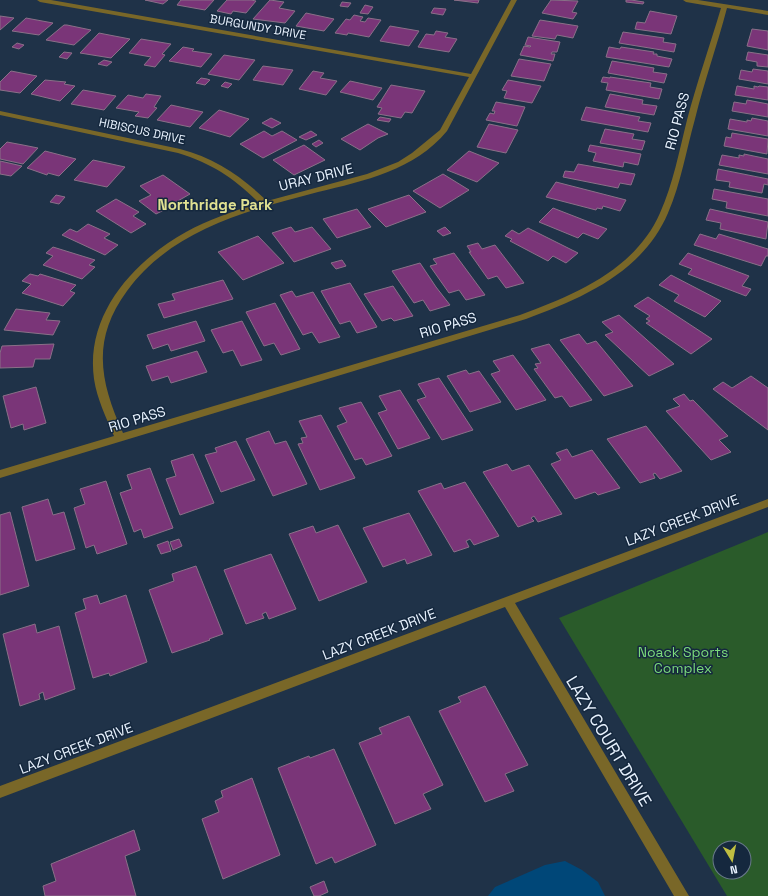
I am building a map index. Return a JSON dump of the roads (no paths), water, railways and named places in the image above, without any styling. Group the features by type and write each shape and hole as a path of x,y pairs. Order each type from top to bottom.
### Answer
{"street":[{"name":"BURGUNDY DRIVE","path":"40,0 472,76"},
{"name":"URAY DRIVE","path":"120,439 102,395 98,376 97,352 101,333 118,296 144,265 181,237 212,222 264,204 371,176 413,158 430,145 443,130 514,0"},
{"path":"686,0 768,12"},
{"name":"RIO PASS","path":"0,474 523,317 578,296 598,285 617,271 648,241 666,211 708,57 725,6"},
{"name":"HIBISCUS DRIVE","path":"0,113 180,151 206,159 240,180 264,204"},
{"name":"LAZY CREEK DRIVE","path":"0,792 768,503"},
{"name":"LAZY COURT DRIVE","path":"508,602 682,896"}],"water":[{"path":"565,861 582,870 598,882 605,896 488,896 495,887 545,865"}],"district":[{"name":"Northridge Park","path":"215,204"}],"park label":[{"name":"Noack Sports Complex","path":"683,660"}]}
